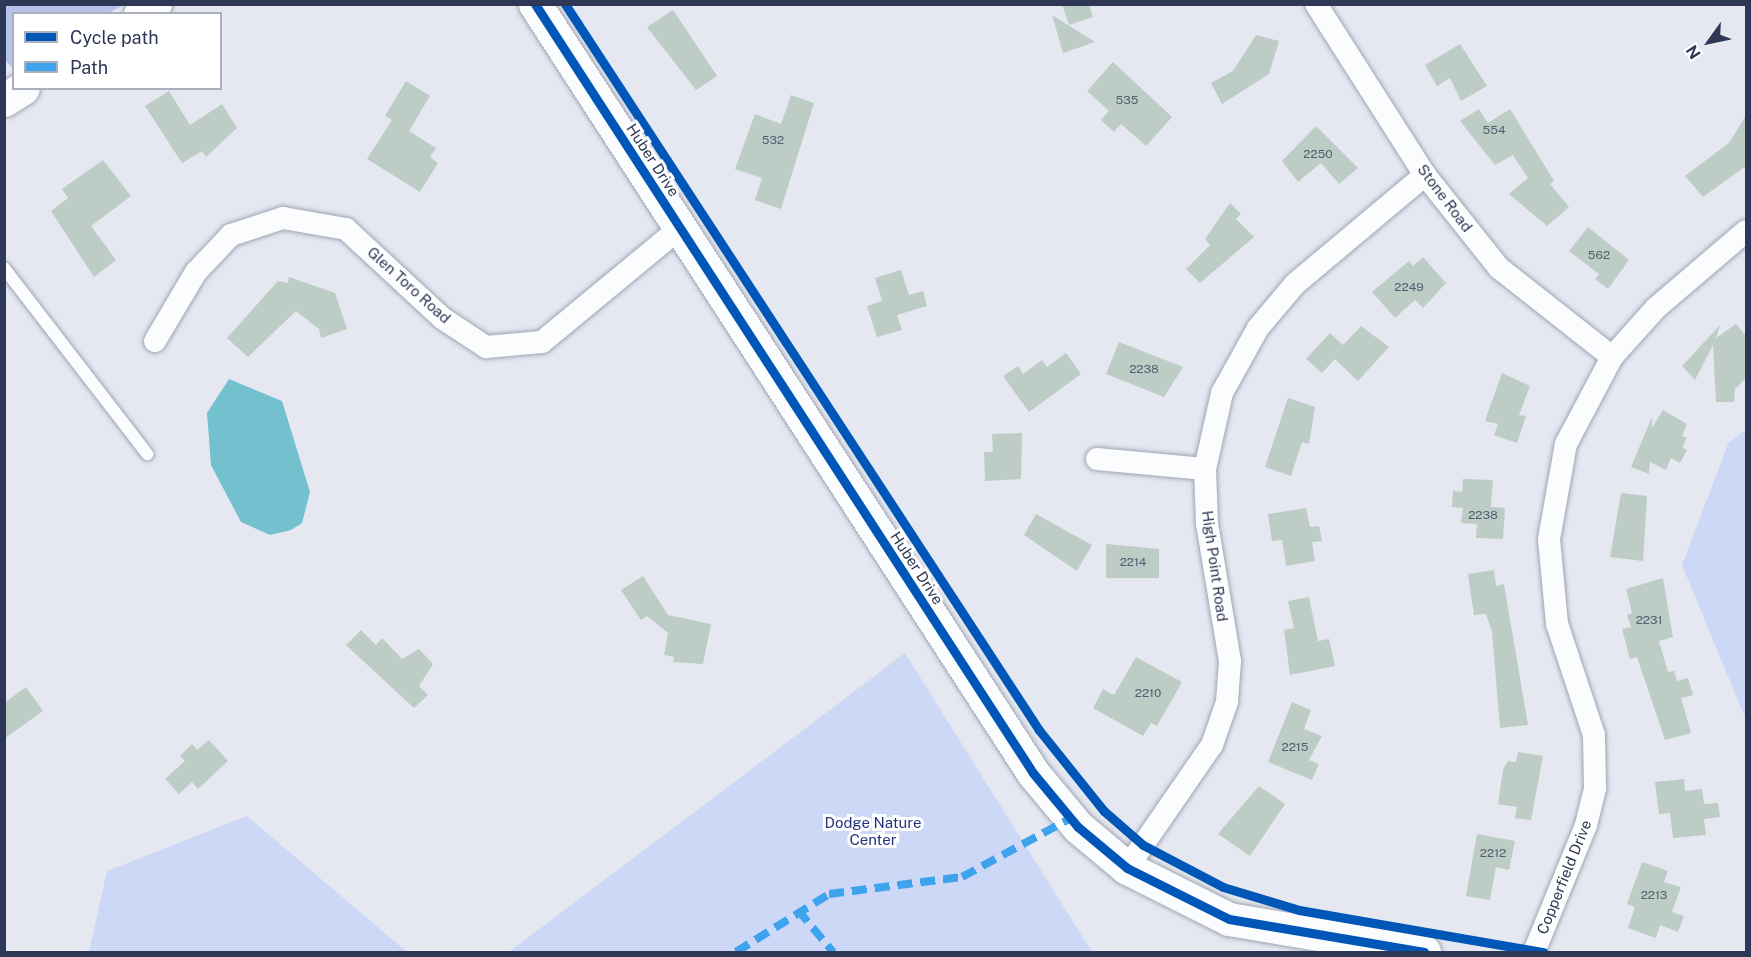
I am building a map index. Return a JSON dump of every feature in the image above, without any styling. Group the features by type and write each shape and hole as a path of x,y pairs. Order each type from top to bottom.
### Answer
{"street":[{"name":"Huber Drive","path":"534,4 1033,773 1078,827 1127,868 1229,918 1366,948 1424,952"},
{"name":"Stone Road","path":"1316,4 1425,175 1498,268 1612,357"},
{"path":"4,100 20,90"},
{"name":"High Point Road","path":"1127,868 1212,745 1227,702 1230,661 1207,523 1205,469 1222,393 1258,328 1295,284 1425,175"},
{"name":"Glen Toro Road","path":"155,341 196,272 231,236 283,218 346,229 442,318 486,347 542,342 680,228"},
{"name":"Copperfield Drive","path":"1534,952 1586,825 1595,788 1594,735 1557,624 1549,539 1566,444 1612,357 1656,308 1746,231"},
{"path":"1097,459 1205,469"}],"lane":[{"path":"4,268 147,454"}],"green space":[{"path":"1746,429 1746,720 1682,565 1728,444"},
{"name":"Dodge Nature Center","path":"905,653 1092,952 509,952"},
{"path":"247,816 407,952 89,952 107,871"}],"shaded area":[{"path":"5,4 123,5 111,12 12,12 12,68 5,60"},
{"path":"229,379 282,401 310,492 302,523 291,530 270,535 241,522 211,465 207,413"}],"building":[{"path":"1062,4 1089,4 1093,17 1069,25"},
{"path":"673,10 717,76 696,90 647,27"},
{"path":"1052,15 1095,42 1063,53"},
{"path":"1256,35 1279,41 1269,74 1222,104 1211,83 1233,71"},
{"path":"1460,44 1487,86 1461,101 1450,78 1437,86 1425,65"},
{"path":"1113,62 1172,117 1146,146 1121,124 1114,132 1101,120 1109,111 1087,91"},
{"path":"406,81 430,96 409,131 436,148 430,157 438,163 420,192 367,159 392,120 385,116"},
{"path":"169,91 190,125 222,104 237,128 206,157 202,151 182,163 145,106"},
{"path":"791,95 814,103 781,209 755,200 762,178 735,169 755,114 781,124"},
{"path":"1479,109 1488,123 1510,109 1554,181 1550,184 1569,207 1547,226 1509,194 1528,178 1513,155 1495,165 1460,121"},
{"path":"1746,115 1746,166 1703,197 1685,176 1730,142"},
{"path":"1316,126 1358,168 1339,184 1321,163 1298,182 1282,161"},
{"path":"103,160 131,196 91,226 116,260 94,277 51,211 68,198 62,189"},
{"path":"1230,203 1241,214 1236,219 1254,237 1200,283 1186,269 1210,245 1205,239"},
{"path":"1588,227 1629,260 1608,289 1595,279 1599,274 1569,251"},
{"path":"1423,257 1446,283 1423,308 1415,300 1395,318 1372,292 1409,261 1413,266"},
{"path":"901,270 909,295 923,291 927,306 897,315 902,330 877,337 867,306 882,301 875,278"},
{"path":"289,277 335,293 347,329 321,338 319,329 296,311 248,357 227,338 278,281 288,283"},
{"path":"1736,324 1746,336 1745,379 1735,389 1734,402 1716,402 1713,345 1695,380 1682,366 1720,325 1716,338"},
{"path":"1361,326 1389,347 1358,381 1335,359 1322,373 1306,359 1330,333 1343,345"},
{"path":"1119,342 1183,367 1164,397 1106,374"},
{"path":"1066,353 1081,374 1029,412 1003,376 1018,366 1023,374 1042,360 1047,367"},
{"path":"1502,373 1530,386 1519,415 1526,416 1517,443 1494,435 1498,424 1485,421"},
{"path":"1288,398 1315,407 1309,444 1302,442 1291,476 1265,467"},
{"path":"1663,410 1687,424 1682,436 1687,438 1682,447 1687,450 1680,463 1671,458 1666,470 1650,462 1649,474 1631,467 1652,417 1652,428"},
{"path":"1022,433 1021,479 985,481 984,452 993,452 992,434"},
{"path":"1463,479 1493,480 1491,507 1505,508 1503,539 1476,538 1477,524 1461,523 1463,508 1452,507 1453,491 1462,492"},
{"path":"1621,493 1647,496 1643,561 1610,557"},
{"path":"1306,508 1310,527 1319,526 1322,541 1312,542 1315,561 1286,566 1282,540 1272,541 1268,514"},
{"path":"1036,514 1092,545 1077,571 1024,535"},
{"path":"1106,544 1159,549 1159,578 1106,578"},
{"path":"1494,570 1496,586 1504,584 1528,725 1500,728 1492,631 1486,614 1474,615 1468,574"},
{"path":"643,576 668,615 711,624 703,664 673,662 674,657 664,655 668,633 647,616 641,620 621,590"},
{"path":"1663,578 1673,637 1659,641 1668,672 1674,671 1677,681 1688,678 1693,695 1681,698 1691,733 1665,740 1637,657 1630,659 1622,629 1631,627 1627,615 1632,613 1626,589"},
{"path":"1309,597 1318,641 1329,639 1335,666 1290,675 1284,630 1294,628 1288,601"},
{"path":"361,630 376,645 382,638 402,659 419,649 433,664 419,686 428,695 414,708 346,645"},
{"path":"1136,657 1182,682 1157,726 1151,723 1143,736 1093,708 1103,689 1114,695"},
{"path":"26,687 43,711 4,739 4,703"},
{"path":"1292,702 1311,710 1304,729 1322,736 1309,760 1319,764 1312,780 1268,762"},
{"path":"209,740 228,761 198,789 192,782 179,794 165,779 185,761 180,756 192,744 197,750"},
{"path":"1518,752 1543,756 1531,820 1515,818 1517,807 1498,804 1503,770 1508,761 1516,762"},
{"path":"1684,779 1685,791 1702,789 1704,804 1718,803 1720,817 1704,819 1706,835 1673,838 1670,813 1659,814 1655,782"},
{"path":"1259,786 1285,804 1250,856 1218,834"},
{"path":"1477,834 1515,841 1509,870 1496,867 1490,900 1466,896"},
{"path":"1642,862 1668,871 1664,882 1681,887 1672,912 1684,916 1678,932 1660,925 1656,938 1628,928 1635,907 1627,904"}],"marked path":[{"path":"736,952 829,894 962,877 1071,818"},
{"path":"798,910 833,952"}],"cycle path":[{"path":"535,4 1033,773 1078,827 1127,868 1229,919 1424,952"},
{"path":"565,4 1039,730 1104,811 1143,845 1223,887 1299,910 1543,952"}]}
